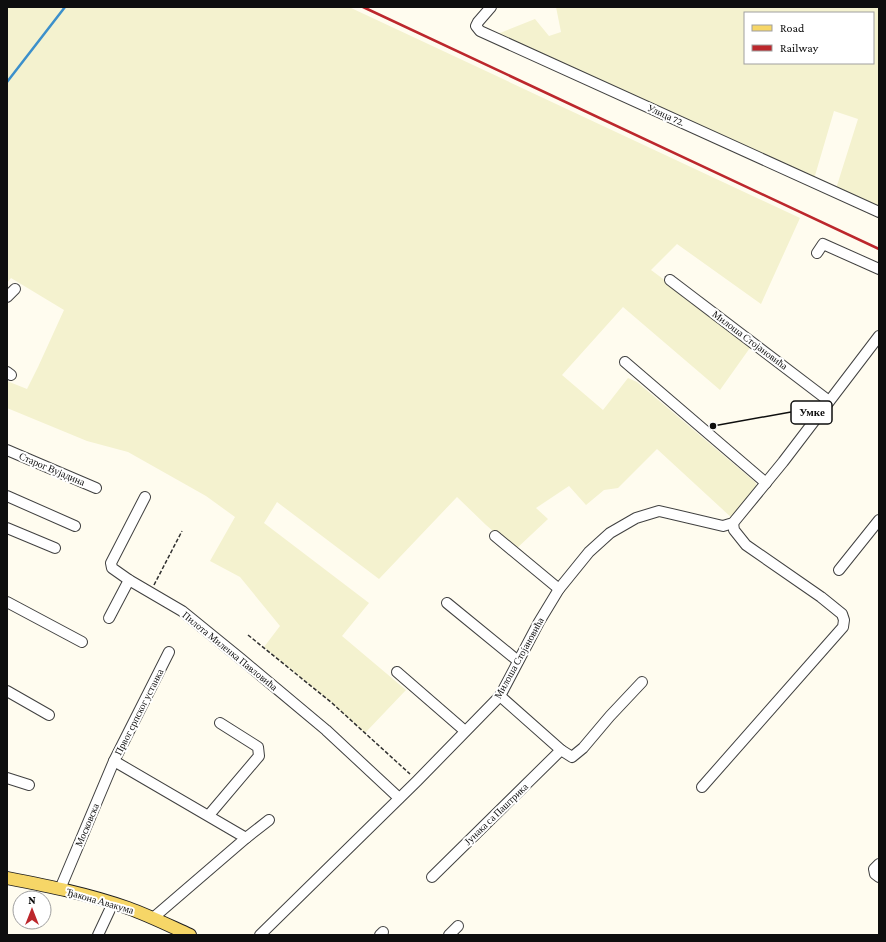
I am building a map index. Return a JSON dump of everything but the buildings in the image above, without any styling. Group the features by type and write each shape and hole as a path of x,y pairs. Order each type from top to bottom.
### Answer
{"main road":[{"name":"Ђакона Авакума","path":"7,878 60,889 113,903 153,918 190,935"}],"street":[{"name":"Улица 72.","path":"491,7 476,26 480,31 879,212"},
{"path":"817,253 823,244 879,269"},
{"name":"Милоша Стојановића","path":"670,280 829,401"},
{"path":"7,297 15,289"},
{"path":"702,787 843,627 844,620 842,614 746,545 734,530 733,523 783,462 879,336"},
{"path":"625,362 766,483"},
{"name":"Старог Вујадина","path":"7,450 96,488"},
{"path":"7,496 74,526"},
{"name":"Пилота Миленка Павловића","path":"145,497 111,563 112,568 182,611 242,659 326,730 399,798"},
{"name":"Милоша Стојановића","path":"260,935 417,781 500,696 558,589 589,552 610,534 636,518 658,511 723,526 733,523"},
{"path":"838,570 879,520"},
{"path":"7,528 55,548"},
{"path":"495,536 558,589"},
{"path":"109,618 130,580"},
{"path":"7,602 82,642"},
{"path":"447,603 518,661"},
{"name":"Првог српског устанка","path":"169,652 114,761 209,815 246,838"},
{"path":"397,672 466,731"},
{"path":"500,696 561,750 572,757 583,748 642,682"},
{"path":"7,691 49,715"},
{"path":"209,815 259,756 258,747 220,723"},
{"name":"Јунака са Паштрика","path":"432,877 561,750"},
{"name":"Московска","path":"60,889 114,761"},
{"path":"7,778 29,785"},
{"path":"153,918 268,820"},
{"path":"879,864 874,869 879,877"},
{"path":"98,935 113,903"},
{"path":"448,935 458,926"}],"path":[{"path":"150,592 182,531"},
{"path":"248,635 332,703 417,781"}],"shaded area":[{"path":"7,7 349,7 800,218 761,304 677,244 651,270 752,345 720,390 623,307 562,375 603,410 628,378 637,382 755,482 757,486 733,519 657,449 618,488 604,490 586,505 569,486 536,508 548,519 515,550 457,497 379,579 277,502 264,523 369,603 342,636 406,690 365,733 332,703 264,647 280,626 240,577 210,561 235,517 206,496 128,452 87,441 7,408 7,381 27,389 64,310 11,278 7,283"},
{"path":"556,7 879,7 879,214 834,195 858,119 834,111 814,179 495,35 535,19 549,36 561,32"}],"waterway":[{"path":"7,82 65,7"}],"railway":[{"path":"363,7 879,249"}],"place":[{"name":"Умке","path":"713,426"}]}
